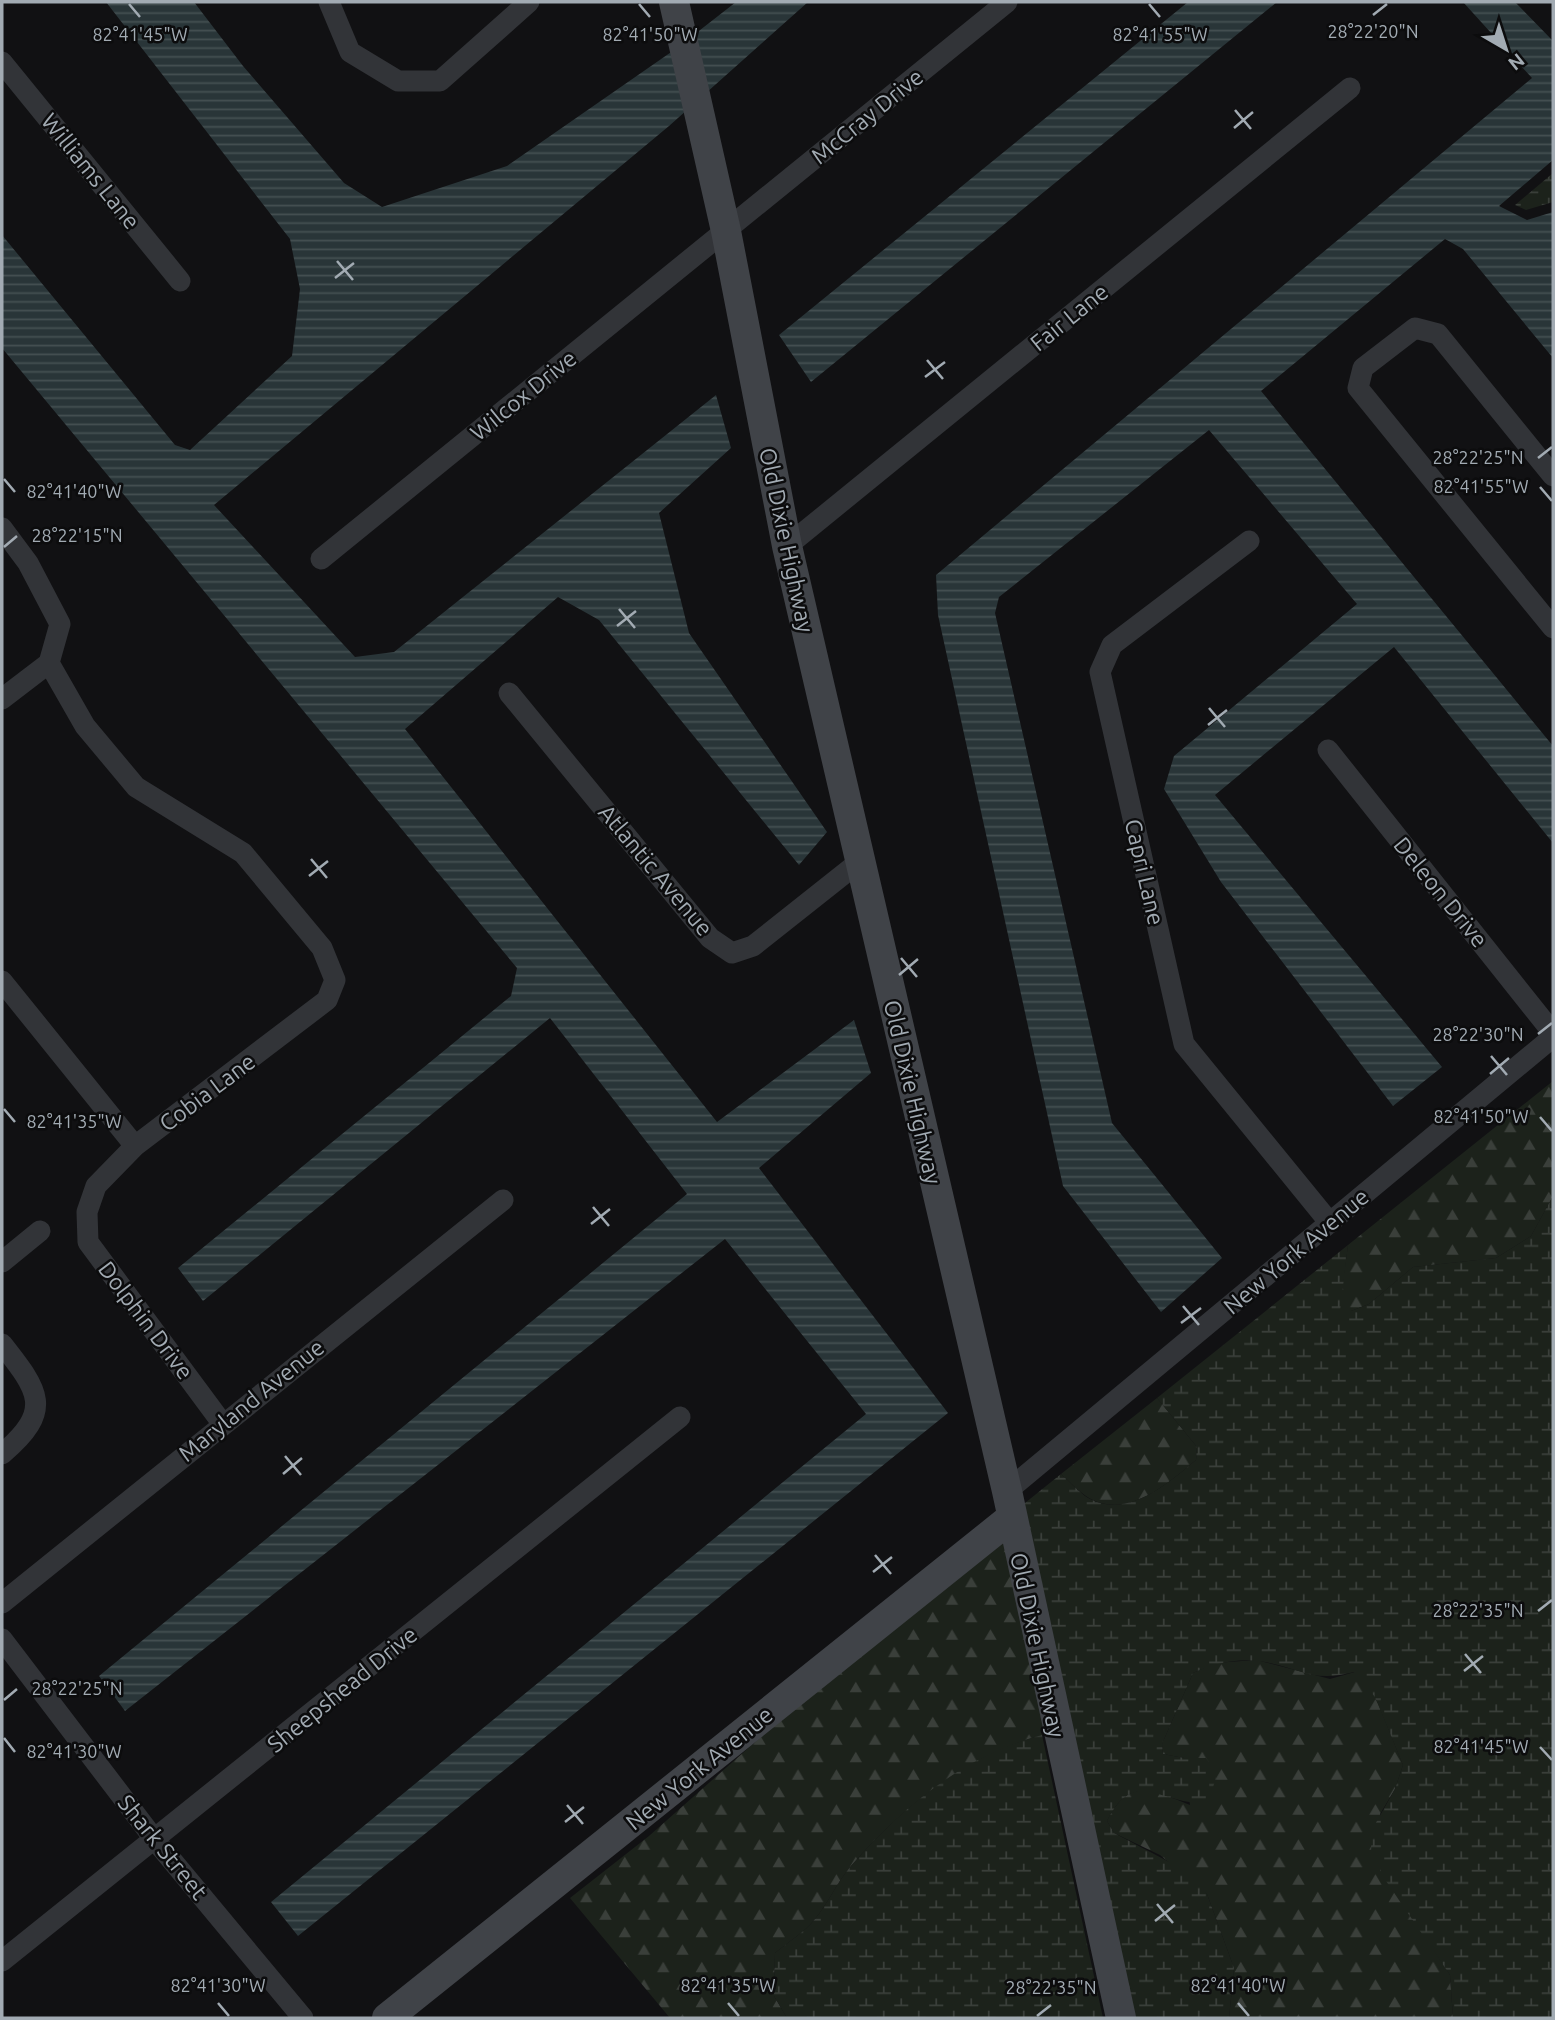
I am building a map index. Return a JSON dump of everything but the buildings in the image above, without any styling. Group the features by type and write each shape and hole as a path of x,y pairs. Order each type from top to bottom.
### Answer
{"street":[{"path":"329,2 351,52 398,81 440,81 529,2"},
{"name":"Old Dixie Highway","path":"674,2 726,231 787,546 1009,1505 1121,2018"},
{"name":"McCray Drive","path":"726,231 1007,2"},
{"name":"Williams Lane","path":"2,62 180,281"},
{"name":"Fair Lane","path":"787,546 1350,88"},
{"name":"Wilcox Drive","path":"321,559 726,231"},
{"path":"1553,476 1438,334 1415,328 1363,368 1358,388 1553,628"},
{"path":"2,528 28,563 60,624 49,663 2,699"},
{"name":"Capri Lane","path":"1249,541 1112,645 1100,672 1184,1044 1330,1223"},
{"name":"Cobia Lane","path":"49,663 85,726 136,787 243,853 322,948 335,980 327,1000 135,1146 96,1186 87,1212"},
{"name":"Atlantic Avenue","path":"509,693 710,938 732,953 753,946 859,862"},
{"name":"Deleon Drive","path":"1328,750 1553,1035"},
{"path":"2,981 135,1146"},
{"name":"New York Avenue","path":"387,2018 1009,1505 1330,1223 1553,1035"},
{"name":"Maryland Avenue","path":"2,1603 222,1423 503,1200"},
{"name":"Dolphin Drive","path":"87,1212 88,1242 222,1423"},
{"path":"2,1262 40,1231"},
{"path":"2,1344 30,1379 36,1414 25,1434 2,1454"},
{"name":"Sheepshead Drive","path":"2,1961 681,1416"},
{"name":"Shark Street","path":"2,1639 155,1840 303,2018"}],"green space":[{"path":"1553,173 1553,202 1526,210 1515,205"},
{"path":"1553,1081 1553,1196 1531,1236 1496,1258 1413,1267 1369,1304 1351,1311 1339,1311 1348,1245"},
{"path":"1553,1196 1553,2018 1453,2018 1450,1975 1384,1878 1371,1851 1373,1828 1395,1789 1403,1765 1375,1697 1354,1672 1315,1675 1272,1663 1241,1660 1225,1662 1193,1673 1162,1744 1163,1754 1206,1758 1217,1773 1209,1802 1178,1800 1140,1791 1129,1795 1118,1804 1107,1821 1114,1833 1173,1864 1195,1880 1207,1894 1234,1968 1229,2018 1131,2018 1020,1507 1061,1474 1085,1496 1100,1503 1115,1505 1145,1497 1185,1470 1196,1460 1197,1447 1157,1398 1348,1245 1340,1311 1351,1311 1369,1304 1413,1267 1496,1258 1531,1236"},
{"path":"1157,1398 1197,1447 1196,1460 1172,1479 1145,1497 1116,1505 1101,1503 1086,1496 1061,1474"},
{"path":"1004,1538 1047,1734 991,1754 964,1768 915,1803 871,1844 846,1872 811,1924 775,1953 774,1996 787,2018 670,2018 570,1898 649,1836 806,1697"},
{"path":"1256,1660 1330,1679 1355,1672 1375,1696 1403,1765 1395,1789 1380,1814 1414,1920 1450,1975 1453,2018 1229,2018 1234,1968 1207,1894 1160,1855 1114,1833 1107,1821 1124,1798 1142,1791 1164,1795 1190,1805 1184,1758 1163,1754 1162,1744 1193,1673 1215,1663"},
{"path":"1042,1735 1103,2018 787,2018 774,1996 775,1953 811,1924 841,1879 870,1844 913,1804 961,1770 987,1755"}],"shaded area":[{"path":"106,2 194,2 243,66 344,183 382,207 507,166 677,48 736,2 808,2 669,126 214,505 355,657 394,652 716,395 731,448 659,513 689,633 827,832 799,865 599,620 558,597 405,729 717,1122 854,1020 871,1073 759,1168 948,1413 298,1936 271,1902 866,1414 725,1239 125,1711 99,1676 687,1194 550,1018 203,1301 178,1268 511,996 517,968 2,348 2,235 175,445 190,450 292,356 300,289 290,239"},
{"path":"1188,2 1277,2 811,382 779,335"},
{"path":"1463,2 1515,2 1553,41 1553,160 1499,206 1527,220 1553,212 1553,358 1463,249 1445,239 1261,391 1553,746 1553,843 1394,647 1215,795 1442,1067 1393,1106 1221,882 1164,789 1174,756 1357,604 1209,430 999,597 995,613 1112,1123 1222,1258 1161,1312 1063,1186 938,615 936,575 1532,78"}]}
